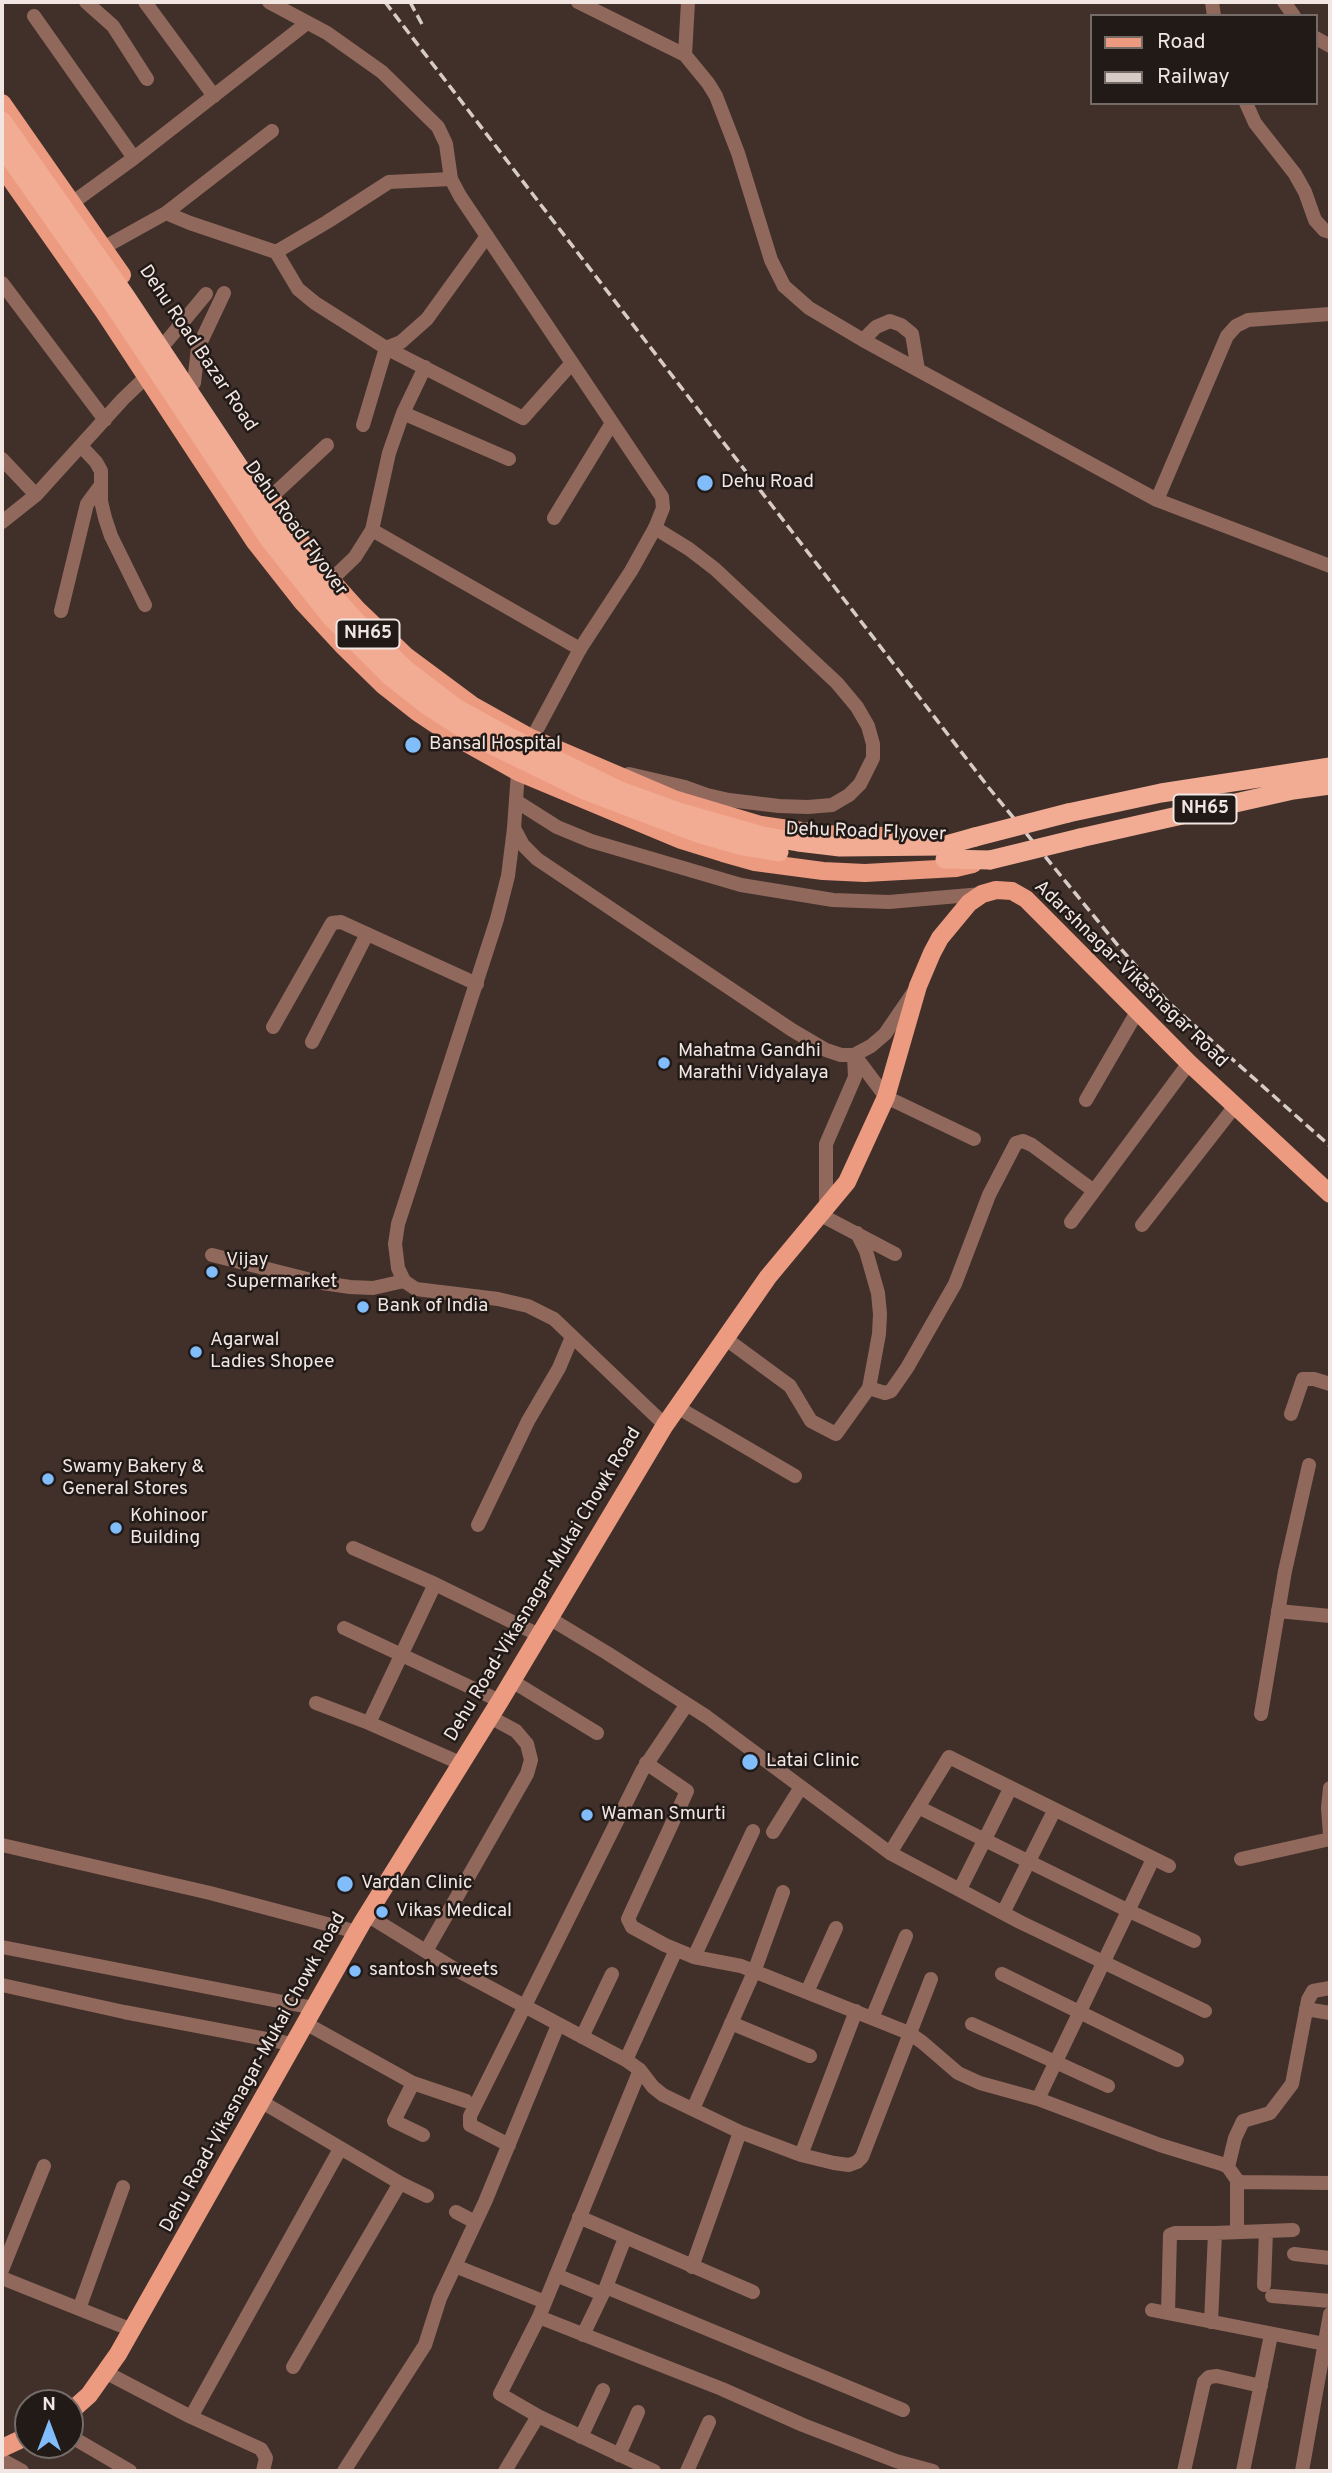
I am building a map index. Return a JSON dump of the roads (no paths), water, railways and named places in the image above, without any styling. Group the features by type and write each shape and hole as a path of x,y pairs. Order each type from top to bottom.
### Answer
{"highway":[{"name":"Dehu Road Flyover","path":"2,121 127,297 281,530 322,584 362,628 405,669 456,708 621,791 678,812 762,836 840,847 944,853 990,860"},
{"name":"Dehu Road Flyover","path":"2,146 114,304 269,539 332,618 390,676 428,706 480,739 582,789 640,813 743,846 826,857 944,853 975,837 1068,813 1161,793 1330,767"},
{"name":"NH65","path":"990,860 1293,789 1330,785"}],"main road":[{"name":"Dehu Road Bazar Road","path":"2,103 310,554 365,616 430,676 472,705 531,738 674,799 761,825 835,834 975,837"},
{"path":"5,177 146,377 255,542 303,603 342,645 384,686 417,712 518,772 681,840 755,862 823,872 865,873 956,868 990,860"},
{"name":"Adarshnagar-Vikasnagar Road","path":"982,894 996,890 1012,891 1026,898 1189,1063 1330,1194"},
{"path":"665,1425 768,1277 847,1182 886,1097 918,986 940,938 969,904 982,894"},
{"name":"Dehu Road-Vikasnagar-Mukai Chowk Road","path":"84,2399 132,2330 367,1915 500,1701 665,1425"}],"street":[{"path":"86,2 113,26 147,79"},
{"path":"145,2 214,96"},
{"path":"212,1255 323,1283 350,1287 373,1288 404,1281 398,1268 395,1244 398,1224 503,898 514,828 518,772 531,738 580,649 631,571 663,508 662,497 460,196 452,179 446,144 438,128 382,72 350,48 269,2"},
{"path":"578,2 685,55 704,77 716,96 737,153 765,245 784,286 809,308 863,341 1157,500 1330,566"},
{"path":"685,55 688,2"},
{"path":"34,16 134,158"},
{"path":"72,203 307,23"},
{"path":"1248,105 1255,124 1306,192 1315,220 1324,230 1330,232"},
{"path":"103,248 166,213 272,131"},
{"path":"5,177 40,156"},
{"path":"276,252 389,182 452,179"},
{"path":"166,213 276,252 298,289 315,303 386,348 523,418 572,363"},
{"path":"386,348 401,342 427,319 487,236"},
{"path":"2,283 105,420"},
{"path":"194,383 198,348 224,293"},
{"path":"167,341 206,294"},
{"path":"1157,500 1227,337 1236,326 1248,320 1321,317 1330,314"},
{"path":"863,341 876,327 890,321 901,325 912,334 918,370"},
{"path":"363,425 386,348"},
{"path":"331,580 355,557 372,530 385,469 403,413 425,367"},
{"path":"2,522 36,495 146,377"},
{"path":"403,413 509,459"},
{"path":"554,518 612,423"},
{"path":"271,497 327,445"},
{"path":"81,446 101,471 101,501 111,536 145,605"},
{"path":"2,459 36,495"},
{"path":"61,611 87,505 101,485"},
{"path":"600,767 729,800 808,807 832,805 849,795 864,778 873,758 873,744 868,726 857,707 837,683 715,569 690,548 655,528"},
{"path":"372,530 580,649"},
{"path":"516,801 557,827 591,841 741,885 847,900 889,902 982,894"},
{"path":"514,828 523,845 537,859 813,1043 841,1055 854,1055 885,1034 918,986"},
{"path":"273,1027 332,923 341,922 477,984"},
{"path":"312,1042 366,934"},
{"path":"1086,1100 1137,1012"},
{"path":"854,1055 886,1097 974,1139"},
{"path":"854,1055 855,1077 826,1144 823,1210 895,1254"},
{"path":"1071,1222 1189,1063"},
{"path":"1142,1224 1235,1106"},
{"path":"869,1388 885,1393 891,1391 907,1368 955,1284 984,1206 1016,1143 1023,1141 1032,1145 1094,1191"},
{"path":"726,1339 790,1386 811,1421 836,1434 869,1388 879,1335 878,1293 866,1251 857,1233"},
{"name":"Dehu Road-Vikasnagar-Mukai Chowk Road","path":"404,1281 416,1289 498,1299 528,1306 554,1319 665,1425"},
{"path":"478,1525 528,1421 559,1368 572,1337"},
{"path":"1291,1414 1303,1379 1330,1384"},
{"path":"677,1407 795,1476"},
{"path":"1261,1714 1298,1510 1309,1465"},
{"path":"353,1548 435,1584 539,1635"},
{"path":"369,1723 435,1584"},
{"path":"1279,1611 1330,1616"},
{"path":"549,1618 687,1704 890,1853 1003,1913 1205,2011"},
{"path":"344,1628 500,1701"},
{"path":"512,1681 597,1733"},
{"path":"316,1703 460,1763"},
{"path":"509,2145 474,2128 469,2121 646,1763 687,1704"},
{"path":"426,1951 527,1774 531,1760 527,1744 516,1731 490,1717"},
{"path":"890,1853 948,1757 1169,1866"},
{"path":"646,1763 687,1791 628,1919 632,1927 704,1961 734,1964 909,2033 957,2073 980,2083 1038,2099 1160,2145 1228,2167 1237,2180 1237,2232"},
{"path":"773,1832 801,1787"},
{"path":"1241,1859 1329,1826 1330,1788"},
{"path":"960,1889 1010,1789"},
{"path":"918,1807 1129,1912 1195,1941"},
{"path":"1003,1913 1054,1811"},
{"path":"694,1957 753,1831"},
{"path":"2,1844 209,1893 357,1932"},
{"path":"1038,2099 1153,1859"},
{"path":"693,2109 754,1972 783,1892"},
{"path":"367,1915 453,1968 626,2060 640,2070 663,2095 740,2132 801,2155 849,2165 862,2157 931,1979"},
{"path":"807,1993 836,1928"},
{"path":"872,2018 906,1936"},
{"path":"2,1947 309,2016 413,2082 466,2101"},
{"path":"626,2060 676,1950"},
{"path":"1002,1974 1177,2060"},
{"path":"582,2037 612,1975"},
{"path":"2,1985 124,2012 292,2044"},
{"path":"1228,2167 1235,2138 1243,2121 1270,2113 1292,2084 1308,2000 1313,1991 1330,1987"},
{"path":"1306,2009 1330,2013"},
{"path":"801,2155 856,2011"},
{"path":"732,2023 810,2056"},
{"path":"972,2024 1108,2086"},
{"path":"344,2471 425,2345 435,2308 509,2145 558,2025"},
{"path":"640,2070 539,2317 500,2394 538,2416 654,2471"},
{"path":"413,2082 394,2121 423,2135"},
{"path":"262,2102 340,2149 427,2196"},
{"path":"692,2267 740,2132"},
{"path":"191,2417 340,2149"},
{"path":"2,2270 44,2166"},
{"path":"1237,2180 1330,2183"},
{"path":"293,2367 400,2183"},
{"path":"79,2309 123,2187"},
{"path":"456,2212 475,2222"},
{"path":"579,2217 753,2292"},
{"path":"1168,2313 1170,2235 1293,2230"},
{"path":"1265,2231 1268,2290 1330,2301"},
{"path":"1211,2322 1215,2233"},
{"path":"583,2335 625,2238"},
{"path":"1294,2254 1330,2258"},
{"path":"456,2266 545,2302"},
{"path":"556,2275 604,2291 902,2410"},
{"path":"2,2278 132,2330"},
{"path":"1152,2310 1327,2345"},
{"path":"1302,2471 1327,2345 1330,2314"},
{"path":"539,2317 677,2371 907,2468 933,2471"},
{"path":"1243,2471 1271,2335"},
{"path":"105,2372 191,2417 261,2449 266,2458 263,2471"},
{"path":"1184,2471 1204,2382 1209,2377 1217,2376 1261,2386"},
{"path":"581,2437 603,2390"},
{"path":"619,2455 638,2412"},
{"path":"505,2471 538,2416"},
{"path":"687,2471 709,2422"},
{"path":"84,2445 130,2471"},
{"path":"2,2460 22,2471"}],"railway":[{"path":"385,2 989,788 1120,948 1168,1002 1330,1146"},
{"path":"410,2 423,26"}],"place":[{"name":"Dehu Road","path":"705,483"},
{"name":"Bansal Hospital","path":"413,745"},
{"name":"Mahatma Gandhi Marathi Vidyalaya","path":"664,1063"},
{"name":"Vijay Supermarket","path":"212,1272"},
{"name":"Bank of India","path":"363,1307"},
{"name":"Agarwal Ladies Shopee","path":"196,1352"},
{"name":"Swamy Bakery & General Stores","path":"48,1479"},
{"name":"Kohinoor Building","path":"116,1528"},
{"name":"Latai Clinic","path":"750,1762"},
{"name":"Waman Smurti","path":"587,1815"},
{"name":"Vardan Clinic","path":"345,1884"},
{"name":"Vikas Medical","path":"382,1912"},
{"name":"santosh sweets","path":"355,1971"}]}
